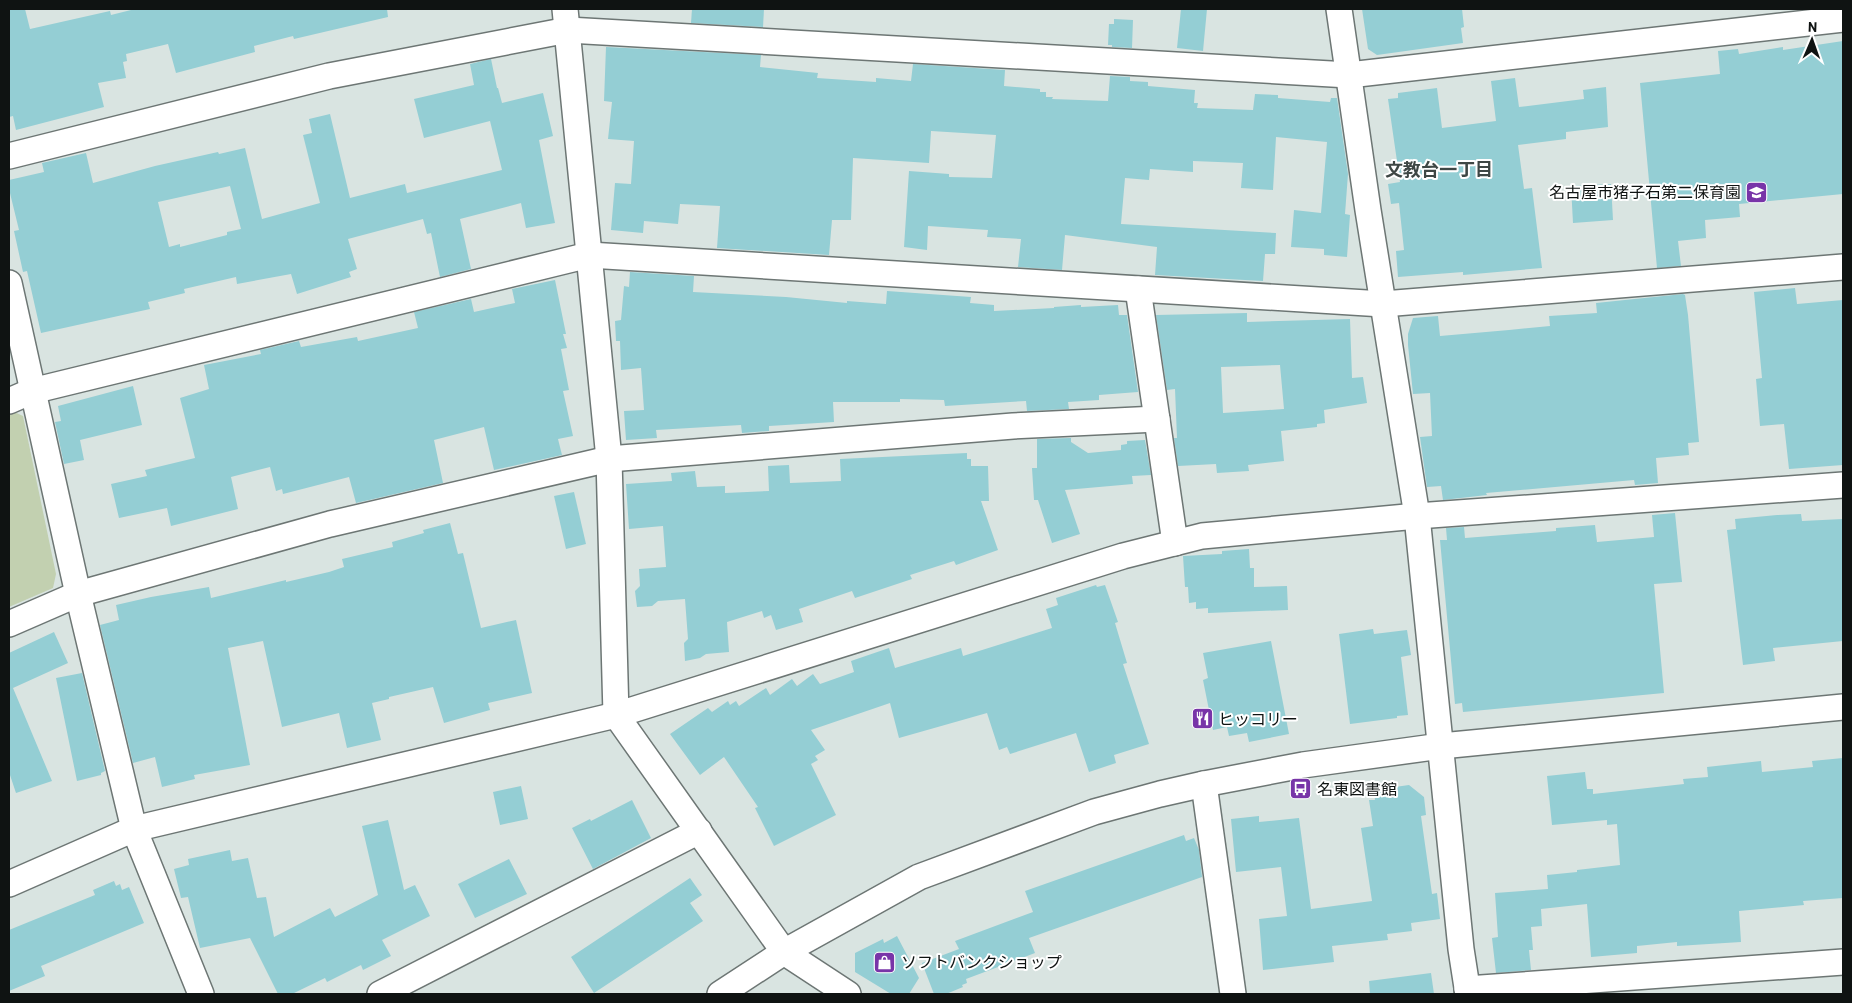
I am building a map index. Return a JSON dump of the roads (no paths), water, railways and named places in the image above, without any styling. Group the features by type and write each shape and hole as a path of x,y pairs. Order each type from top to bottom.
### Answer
{"street":[{"path":"1339,9 1417,516 1461,949 1468,992 1843,962"},
{"path":"9,156 566,19 1348,75 1843,19"},
{"path":"566,19 609,459 616,715 784,952 848,994"},
{"path":"9,401 32,392 589,255 1383,304 1843,267"},
{"path":"9,283 78,594 134,829 201,994"},
{"path":"1138,289 1174,543"},
{"path":"9,624 78,594 330,524 609,459 1013,426 1157,419"},
{"path":"9,884 134,829 616,715 1123,556 1202,536 1417,516 1843,485"},
{"path":"720,994 784,952 919,877 1094,812 1204,784 1303,765 1441,746 1843,707"},
{"path":"1204,784 1233,994"},
{"path":"380,994 699,831"}],"place":[{"name":"名古屋市猪子石第二保育園","path":"1757,192"},
{"name":"ヒッコリー","path":"1202,719"},
{"name":"名東図書館","path":"1301,789"},
{"name":"ソフトバンクショップ","path":"885,962"}],"district":[{"name":"文教台一丁目","path":"1439,170"}]}
